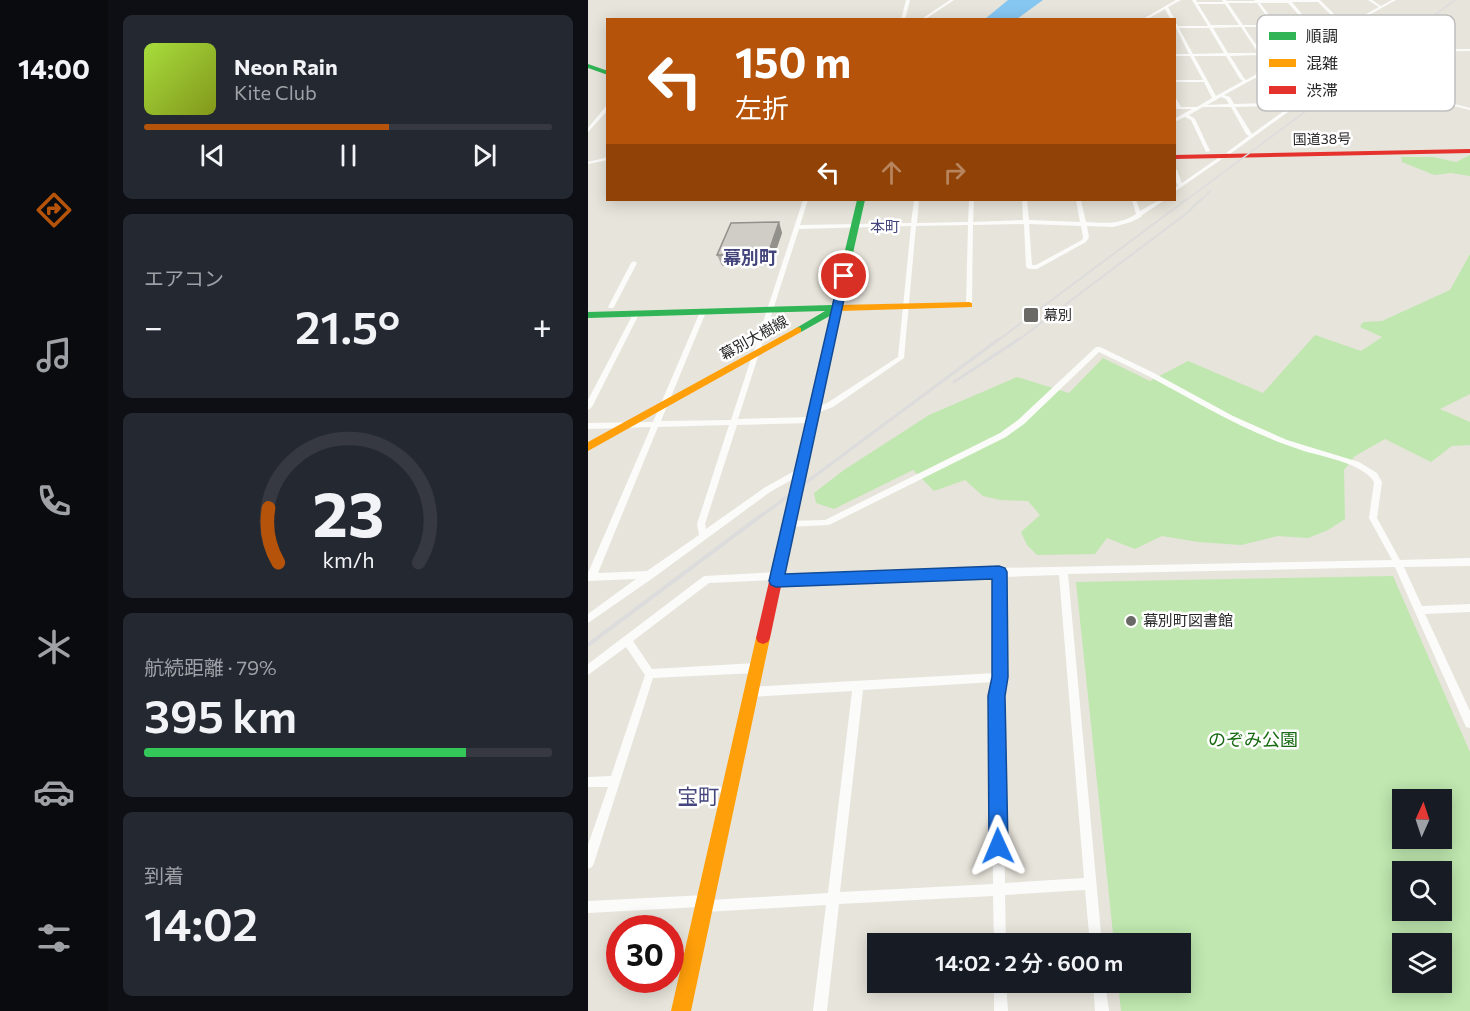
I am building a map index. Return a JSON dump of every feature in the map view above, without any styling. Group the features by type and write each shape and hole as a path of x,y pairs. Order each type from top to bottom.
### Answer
{"main road":[{"path":"588,66 606,72"},
{"name":"国道38号","path":"1176,157 1470,151"},
{"path":"681,1011 861,201"},
{"path":"588,315 969,305"},
{"name":"幕別大樹線","path":"588,447 836,309"}],"street":[{"path":"904,18 908,0"},
{"path":"924,18 952,0"},
{"path":"1146,18 1179,0"},
{"path":"1370,0 1381,7"},
{"path":"1366,15 1394,0"},
{"path":"1194,1 1319,1 1334,15"},
{"path":"1194,1 1246,82"},
{"path":"1225,1 1257,48"},
{"path":"1257,1 1268,15"},
{"path":"1288,1 1300,15"},
{"path":"1165,7 1172,18"},
{"path":"1215,99 1176,27 1257,26"},
{"path":"1455,50 1470,50"},
{"path":"1176,55 1257,54"},
{"path":"1204,106 1256,77"},
{"path":"1176,81 1205,81"},
{"path":"1222,96 1228,98 1248,134 1252,136"},
{"path":"1177,108 1257,105"},
{"path":"1455,106 1470,110"},
{"path":"1176,120 1196,108"},
{"path":"588,131 606,109"},
{"path":"1232,155 1252,136 1286,111"},
{"path":"1186,115 1193,119 1208,151"},
{"path":"588,163 606,158"},
{"path":"1176,190 1220,159"},
{"path":"1176,174 1181,186"},
{"path":"703,536 701,524 805,201"},
{"path":"588,426 732,422 813,415 901,358 904,307 916,201"},
{"path":"969,305 971,201"},
{"path":"1025,201 1029,267 1037,267 1084,241 1086,237 1079,201"},
{"path":"1134,201 1139,216"},
{"path":"797,227 1027,222 1122,224 1139,216 1161,201"},
{"path":"611,308 634,263"},
{"path":"650,574 590,577 703,312"},
{"path":"588,408 636,314"},
{"path":"788,524 826,522 1003,435 1022,422 1098,349 1284,442 1366,469 1378,482 1373,518 1398,565 1470,723"},
{"path":"588,619 767,490 799,472"},
{"path":"588,670 707,579 1470,562"},
{"path":"1063,571 1095,933"},
{"path":"999,572 1000,677 997,696 1000,933"},
{"path":"1418,610 1470,608"},
{"path":"627,640 650,674"},
{"path":"650,674 756,668"},
{"path":"588,863 650,674"},
{"path":"750,692 1000,677"},
{"path":"820,1011 858,686"},
{"path":"588,782 615,781"},
{"path":"588,907 833,899 1091,884"},
{"path":"1000,993 1001,1011"},
{"path":"1100,993 1102,1011"}],"green space":[{"path":"1470,155 1470,176 1451,173 1434,175 1402,162 1401,157 1433,157 1456,162"},
{"path":"1470,254 1470,394 1440,409 1470,422 1470,445 1452,446 1431,462 1385,439 1355,456 1344,470 1345,519 1328,530 1308,538 1278,536 1241,545 1198,542 1162,536 1135,549 1107,538 1095,554 1037,555 1027,545 1021,532 1040,515 1028,501 1000,500 983,496 965,480 934,491 913,470 834,509 816,503 814,493 844,470 929,415 1017,377 1069,393 1103,358 1150,381 1188,361 1263,393 1315,335 1361,351 1382,337 1360,327 1363,322 1382,321 1450,290"},
{"name":"のぞみ公園","path":"1393,576 1470,752 1470,1011 1121,1011 1119,993 1191,993 1191,933 1113,933 1076,582"}],"water":[{"path":"1008,0 1043,0 1018,18 986,18"}],"building":[{"path":"779,222 768,254 717,255 731,223"}],"railway":[{"path":"1435,15 1455,0"},
{"path":"1185,201 1306,111"},
{"path":"1200,201 1211,190"},
{"path":"997,341 1187,199"},
{"path":"1017,341 1187,213 1201,199"},
{"path":"761,516 999,339"},
{"path":"954,382 1019,339"},
{"path":"588,645 763,514"}],"traffic: fast":[{"path":"588,66 606,72"},
{"path":"798,330 836,309 861,201"},
{"path":"588,315 839,308"}],"traffic: slow":[{"path":"839,308 969,305"},
{"path":"813,413 836,309"},
{"path":"588,447 798,330"},
{"path":"681,1011 763,638"}],"traffic: jam":[{"path":"1176,157 1470,151"},
{"path":"763,638 813,413"}],"place":[{"name":"幕別","path":"1031,315"},
{"name":"幕別町図書館","path":"1131,621"}],"district":[{"name":"本町","path":"885,227"},
{"name":"幕別町","path":"750,258"},
{"name":"宝町","path":"698,797"}],"route":[{"path":"844,276 776,581 999,572 998,846"}]}
